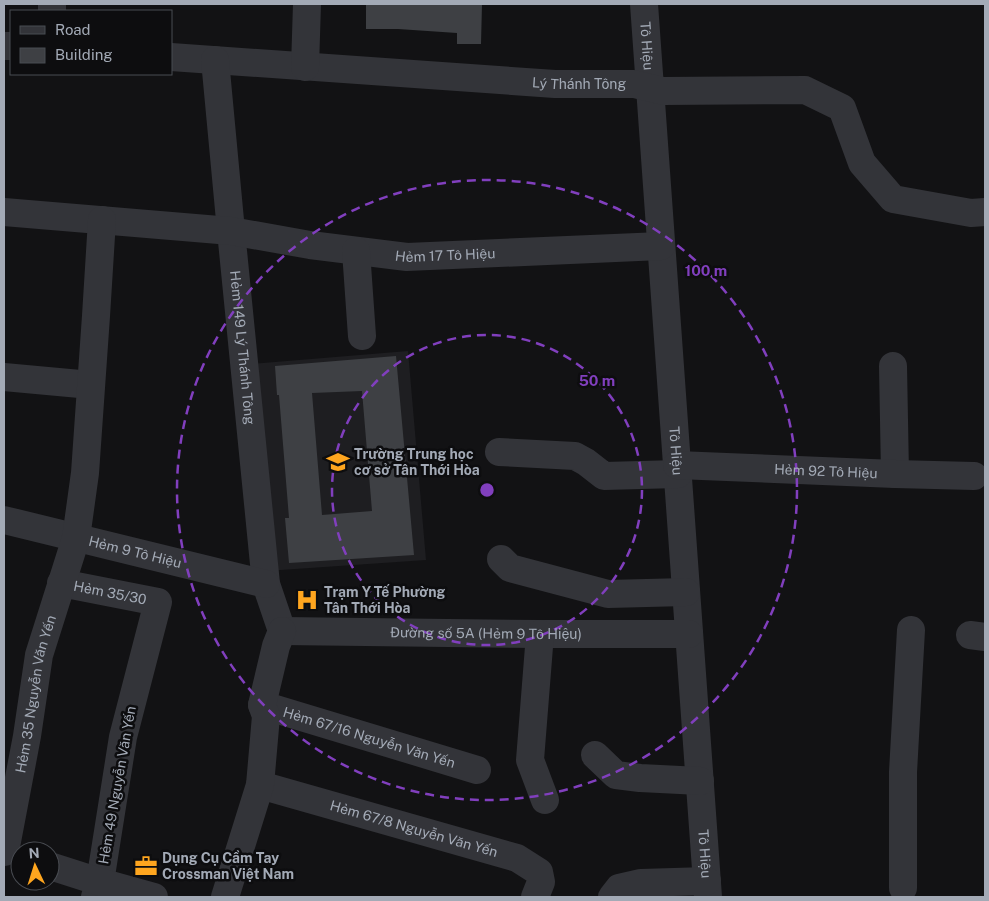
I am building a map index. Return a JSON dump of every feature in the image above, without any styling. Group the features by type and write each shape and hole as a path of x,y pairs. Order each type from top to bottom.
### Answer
{"street":[{"path":"305,66 307,4"},
{"name":"Tô Hiệu","path":"644,4 700,781 712,891"},
{"name":"Lý Thánh Tông","path":"172,57 555,84 634,84 663,91 805,90 842,108 862,162 893,199 971,213 985,212"},
{"name":"Hẻm 149 Lý Thánh Tông","path":"215,60 266,584 282,631"},
{"name":"Hẻm 17 Tô Hiệu","path":"4,212 231,231 310,245 407,257 661,246"},
{"name":"Hẻm 35 Nguyễn Văn Yến","path":"10,841 15,731 76,538 85,473 102,220"},
{"path":"356,251 362,336"},
{"path":"893,366 895,474"},
{"path":"4,377 91,385"},
{"name":"Hẻm 92 Tô Hiệu","path":"499,452 574,456 586,462 604,476 677,469 974,476"},
{"name":"Hẻm 9 Tô Hiệu","path":"4,520 266,584"},
{"path":"501,559 510,568 608,594 686,592"},
{"name":"Hẻm 35/30","path":"61,583 158,602"},
{"name":"Hẻm 49 Nguyễn Văn Yến","path":"98,890 123,737 158,602"},
{"path":"904,894 903,772 911,630"},
{"path":"224,897 260,785 266,716 262,705 276,646 282,631"},
{"name":"Đường số 5A (Hẻm 9 Tô Hiệu)","path":"282,631 689,634"},
{"path":"540,634 530,760 546,800"},
{"name":"Hẻm 67/16 Nguyễn Văn Yến","path":"262,705 477,770"},
{"path":"595,755 616,775 649,779 700,781"},
{"name":"Hẻm 67/8 Nguyễn Văn Yến","path":"260,785 516,858 539,872 541,882 535,897"},
{"path":"60,871 98,890 154,897"},
{"path":"612,897 619,888 641,883 712,891"}],"shaded area":[{"name":"Trường Trung học cơ sở Tân Thới Hòa","path":"408,351 426,560 266,571 251,364"}],"building":[{"path":"366,4 482,4 481,44 457,44 457,33 366,29"},
{"path":"396,356 414,555 289,563 285,518 289,518 275,366","holes":["362,391 372,511 322,515 312,393"]}],"place":[{"name":"Trường Trung học cơ sở Tân Thới Hòa","path":"338,462"},
{"name":"Trạm Y Tế Phường Tân Thới Hòa","path":"307,600"},
{"name":"Dụng Cụ Cầm Tay Crossman Việt Nam","path":"146,866"}]}
